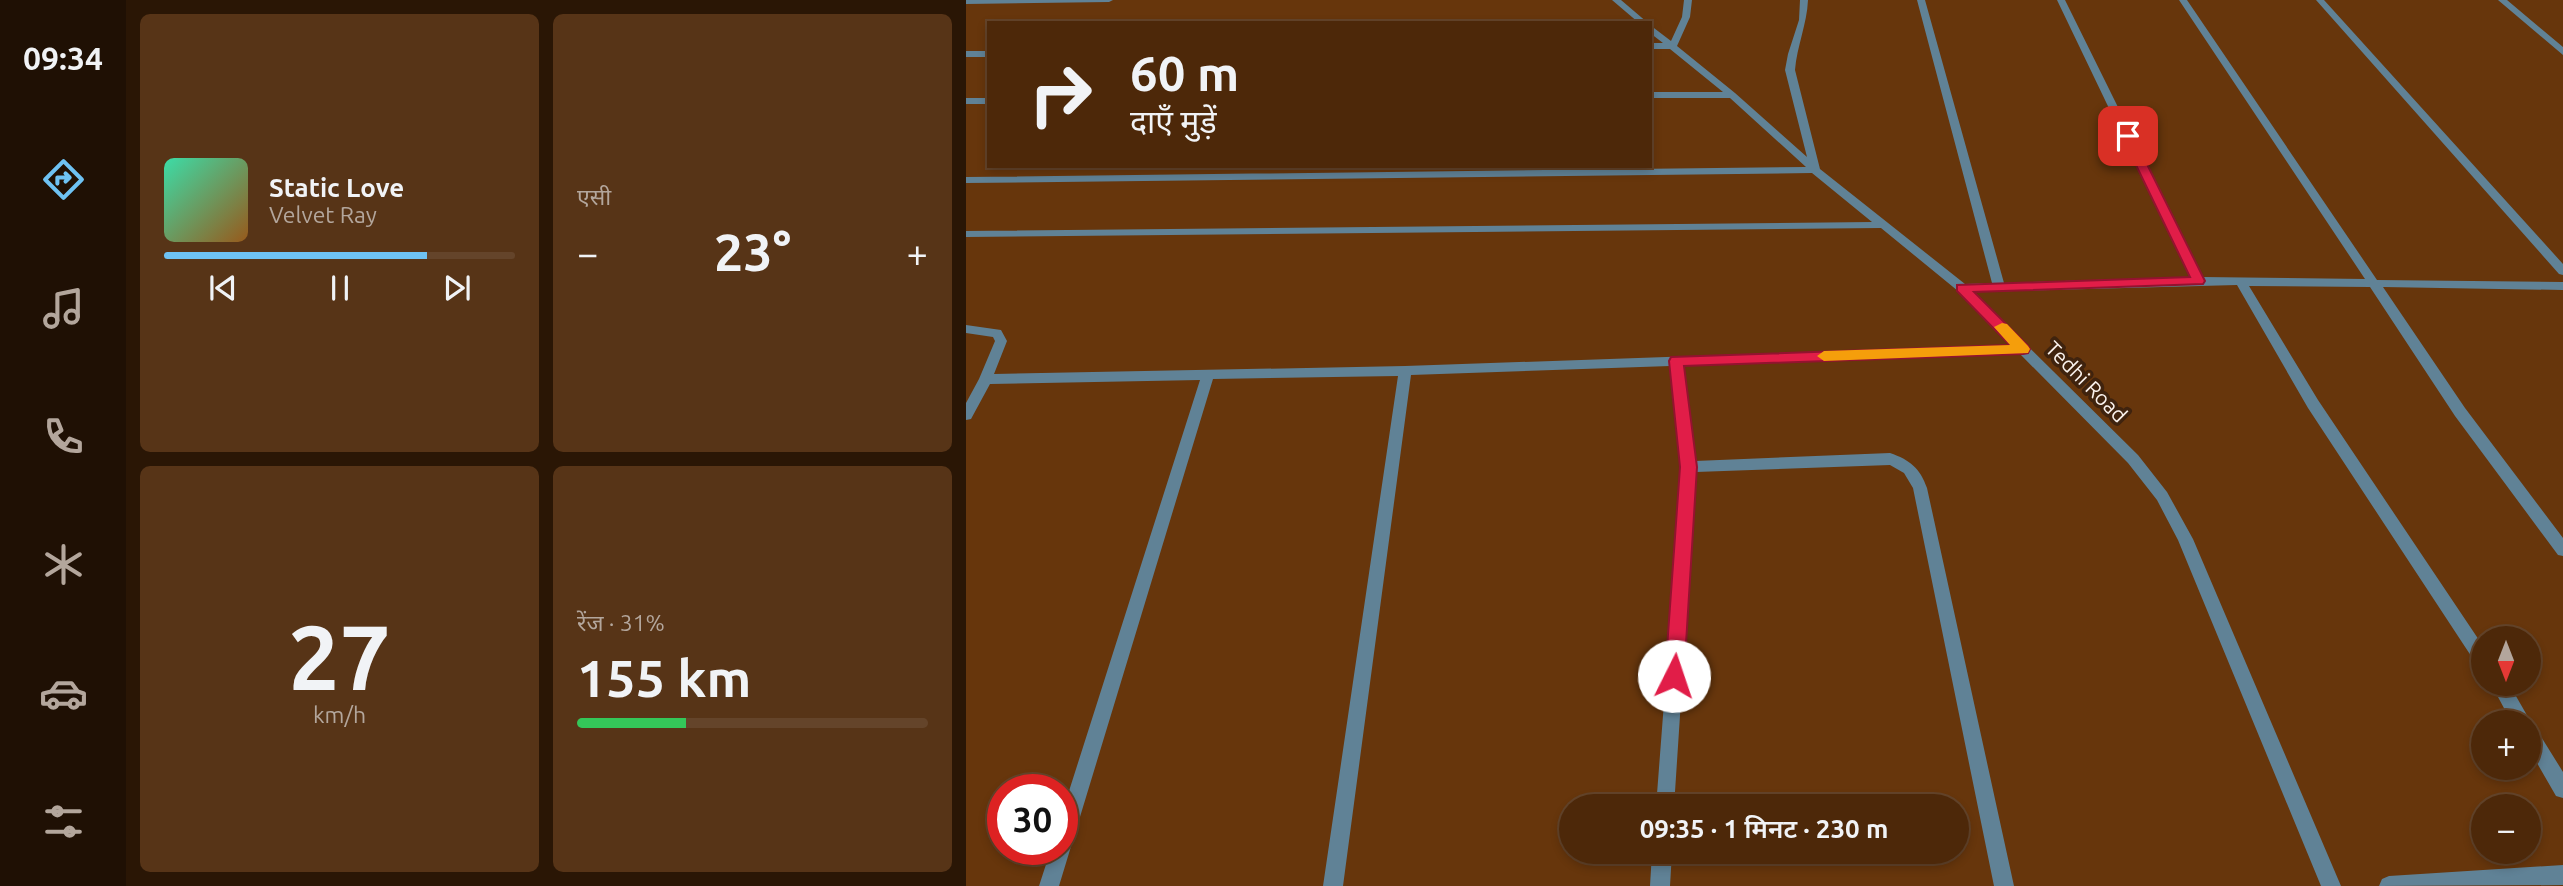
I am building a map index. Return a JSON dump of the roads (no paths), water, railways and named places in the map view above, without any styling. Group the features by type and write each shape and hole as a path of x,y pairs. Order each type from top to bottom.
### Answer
{"street":[{"path":"966,2 1109,0"},
{"path":"1616,0 1642,21"},
{"path":"1652,46 1673,46 1686,17 1688,0"},
{"path":"966,180 1815,170 1790,70 1792,54 1801,29 1804,0"},
{"path":"1921,0 1999,287"},
{"path":"2061,0 2198,281"},
{"path":"2183,0 2460,412 2563,550"},
{"path":"2320,0 2563,271"},
{"path":"2502,0 2563,52"},
{"name":"Tedhi Road","path":"1652,30 1732,95 1815,170 1962,288 2133,459 2162,496 2185,539 2331,886"},
{"path":"966,54 987,54"},
{"path":"1652,95 1732,95"},
{"path":"966,101 987,101"},
{"path":"966,234 1883,225"},
{"path":"1962,288 2198,281 2563,286"},
{"path":"2241,282 2313,404 2471,642"},
{"path":"966,329 998,333 1001,341 986,379 966,415"},
{"path":"986,379 1405,371 2023,349"},
{"path":"1666,794 1689,467 1676,361"},
{"path":"1334,886 1405,371"},
{"path":"1078,791 1208,374"},
{"path":"1689,467 1891,460 1903,462 1914,471 1920,488 2004,886"},
{"path":"2541,753 2563,789"},
{"path":"1660,886 1661,864"},
{"path":"1049,886 1055,865"},
{"path":"2389,886 2563,875"}]}
